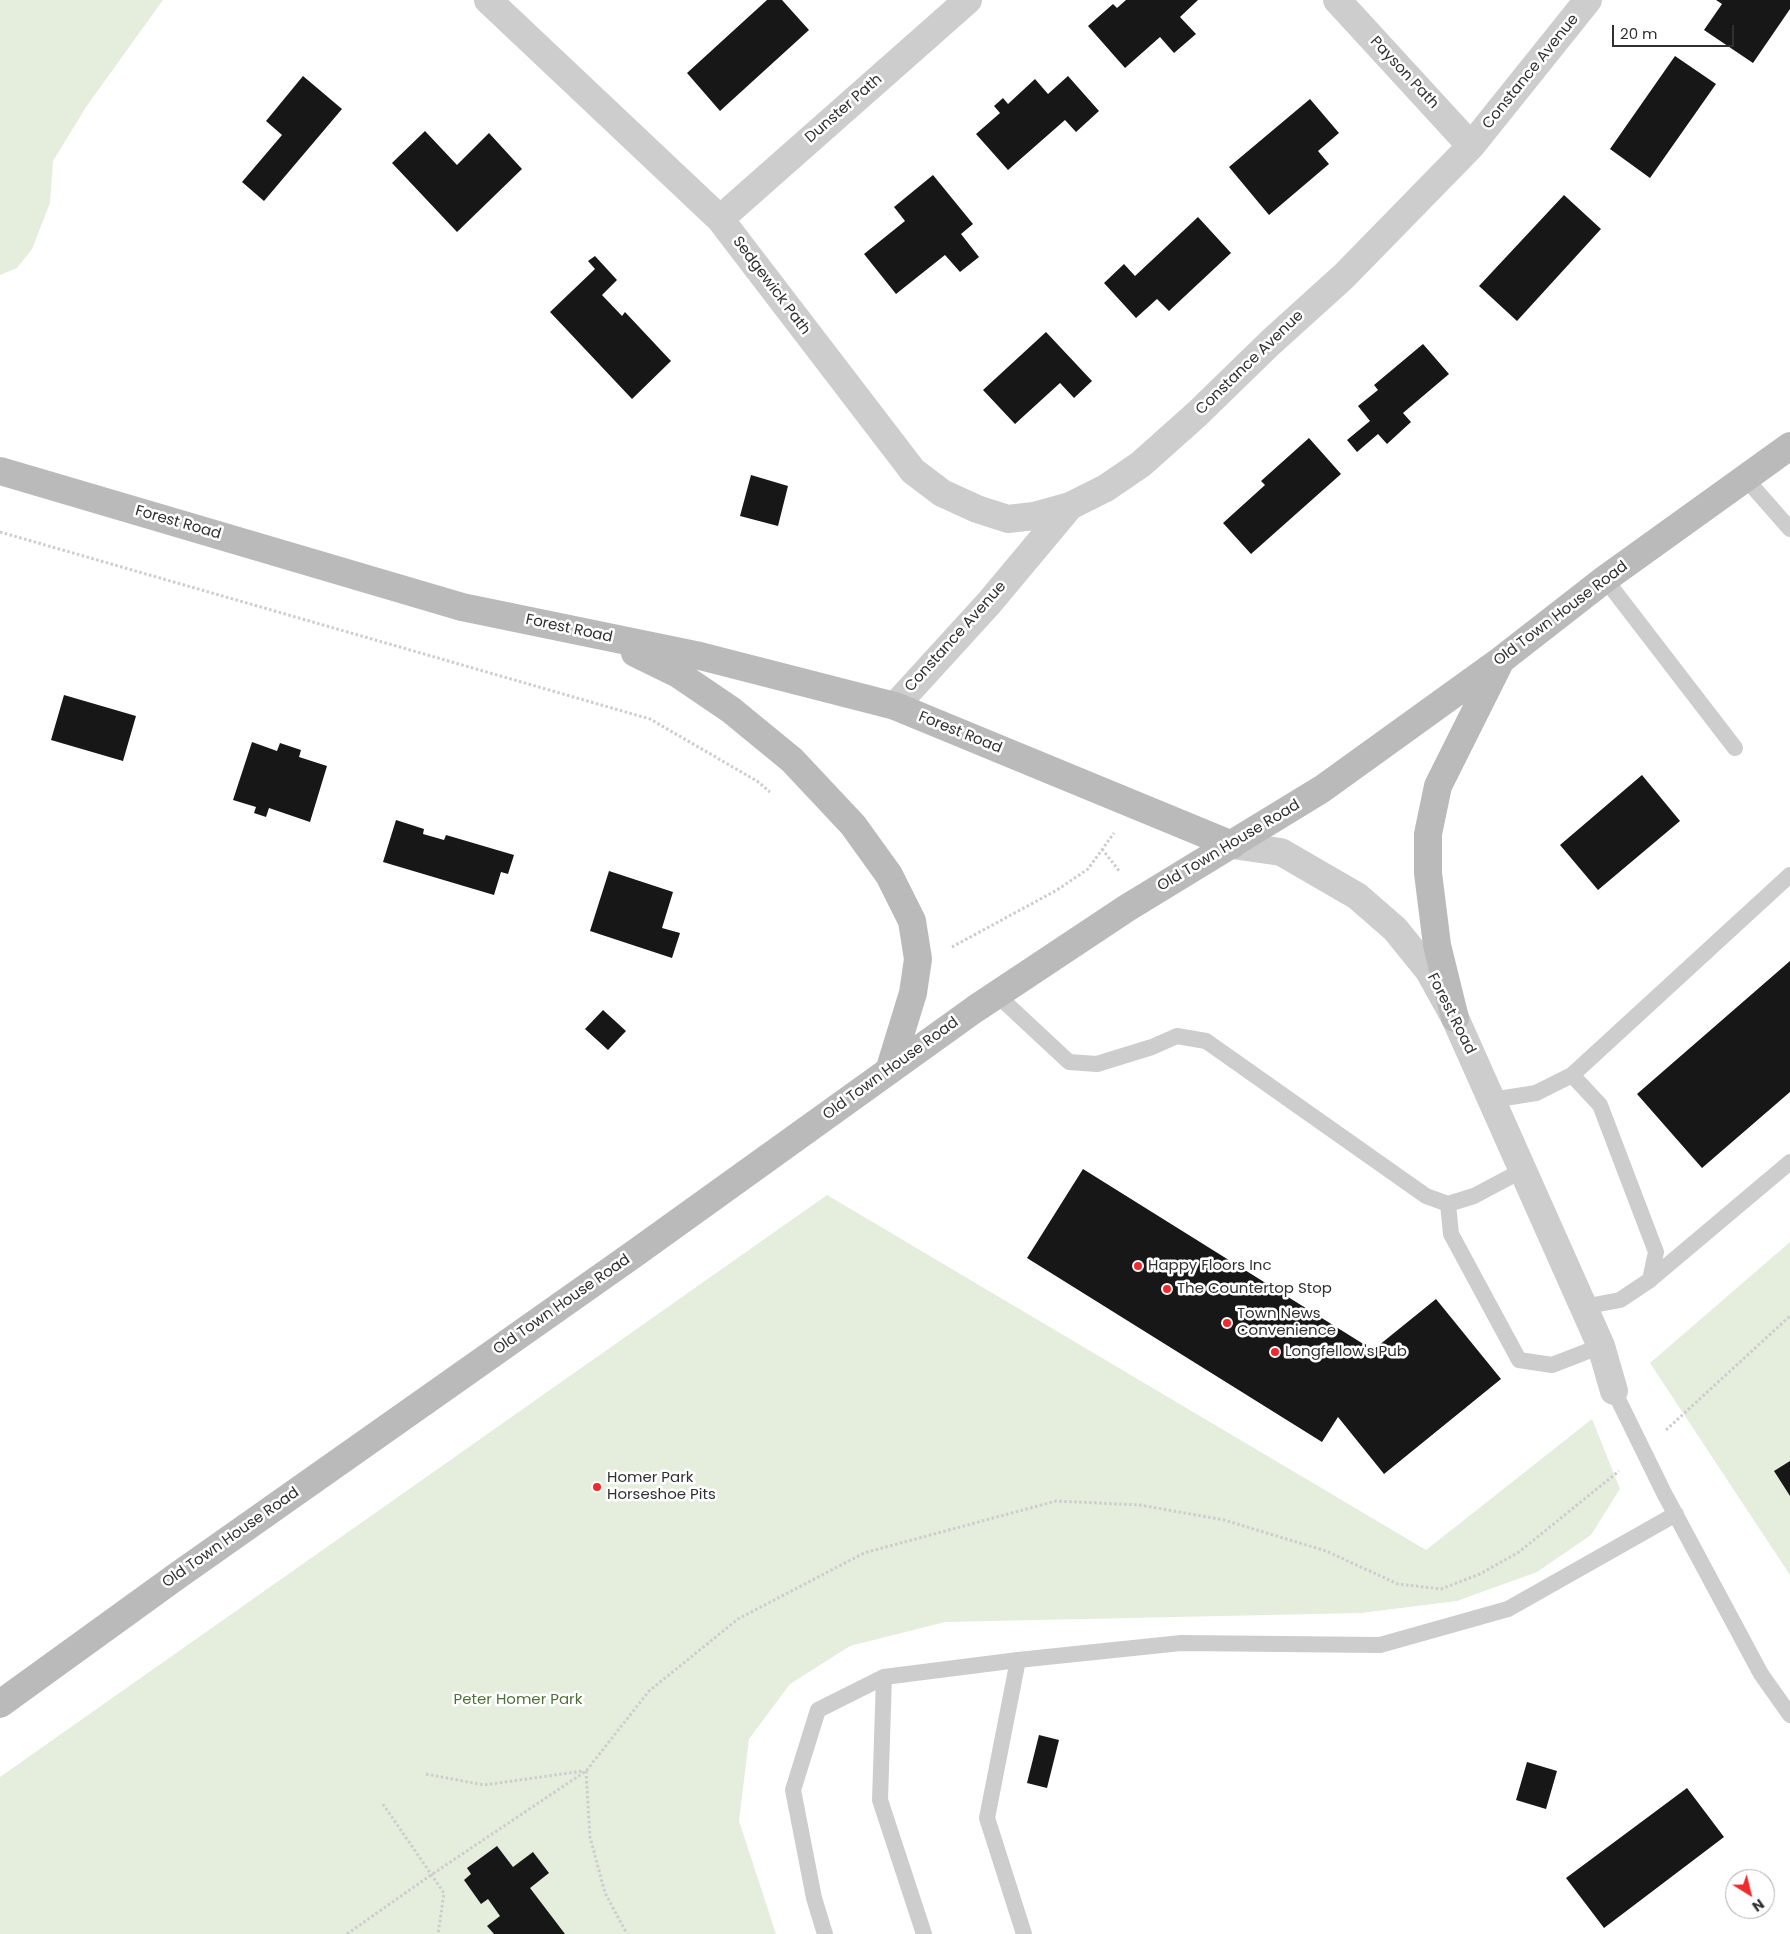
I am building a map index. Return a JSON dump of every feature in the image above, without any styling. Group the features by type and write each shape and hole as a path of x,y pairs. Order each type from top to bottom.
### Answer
{"main road":[{"name":"Old Town House Road","path":"0,1704 169,1582 634,1254 996,994 1126,908 1322,789 1501,660 1605,579 1790,446"},
{"name":"Forest Road","path":"0,471 462,606 700,656 895,706 1232,845"},
{"path":"598,635 678,674 731,710 792,760 853,825 889,875 912,921 918,959 913,994 889,1071"},
{"path":"1455,1018 1437,945 1428,873 1428,834 1438,786 1501,660"}],"street":[{"name":"Sedgewick Path","path":"488,0 720,219 913,471 942,493 977,509 1008,519 1034,516 1070,506"},
{"name":"Dunster Path","path":"720,219 968,0"},
{"name":"Payson Path","path":"1337,0 1471,146"},
{"name":"Constance Avenue","path":"895,706 989,603 1070,506 1106,488 1141,464 1197,414 1270,342 1344,276 1471,146 1588,0"},
{"name":"Forest Road","path":"1232,845 1281,852 1357,896 1394,929 1430,971 1455,1018 1523,1170 1600,1346 1614,1391"}],"lane":[{"path":"1746,479 1790,530"},
{"path":"1605,579 1735,748"},
{"path":"1492,1100 1536,1092 1572,1075 1790,875"},
{"path":"996,994 1069,1062 1097,1064 1152,1047 1177,1036 1206,1040 1426,1196 1448,1204 1474,1196 1523,1170"},
{"path":"1572,1075 1600,1105 1604,1114 1656,1252 1650,1280"},
{"path":"1583,1307 1620,1300 1650,1280 1790,1162"},
{"path":"1448,1204 1451,1234 1518,1360 1552,1365 1600,1346"},
{"path":"1614,1391 1676,1514 1761,1674 1790,1715"},
{"path":"825,1934 814,1898 793,1790 818,1710 884,1677 1018,1660 1181,1643 1380,1645 1508,1609 1676,1514"},
{"path":"1018,1660 987,1818 1024,1934"},
{"path":"884,1677 880,1800 924,1934"}],"path":[{"path":"0,532 650,718 757,782 771,793"},
{"path":"946,950 1057,890 1088,869 1115,833"},
{"path":"1102,849 1117,868"},
{"path":"1668,1428 1790,1316"},
{"path":"347,1934 431,1874 586,1771 649,1691 738,1619 864,1553 1056,1502 1140,1505 1224,1520 1326,1551 1398,1584 1441,1588 1480,1574 1519,1552 1619,1471"},
{"path":"426,1774 484,1785 586,1771"},
{"path":"586,1771 590,1837 605,1893 627,1934"},
{"path":"384,1804 444,1893 438,1934"}],"green space":[{"path":"0,0 163,0 86,107 53,161 50,203 32,249 17,268 0,275"},
{"name":"Peter Homer Park","path":"827,1195 1426,1550 1592,1419 1620,1489 1591,1535 1537,1572 1457,1601 1361,1613 945,1622 850,1646 790,1684 749,1739 739,1821 776,1934 0,1934 0,1777"},
{"path":"1790,1242 1790,1575 1650,1363"}],"building":[{"path":"767,0 782,0 809,30 720,111 687,73"},
{"path":"1126,0 1198,0 1180,17 1196,34 1174,53 1160,37 1125,68 1088,26 1113,4 1117,8"},
{"path":"1716,0 1790,0 1790,9 1753,63 1704,30 1722,4"},
{"path":"1675,56 1716,84 1650,178 1610,149"},
{"path":"303,76 342,109 264,201 242,182 282,135 266,121"},
{"path":"1068,76 1099,111 1076,132 1065,120 1008,170 976,134 1000,113 994,106 1003,98 1008,104 1035,79 1048,94"},
{"path":"1310,99 1339,133 1318,151 1329,164 1269,215 1229,167"},
{"path":"425,131 457,165 489,133 522,169 457,232 392,163"},
{"path":"933,175 973,224 961,234 979,257 960,272 945,255 896,294 864,254 905,221 894,207"},
{"path":"1564,195 1601,229 1517,321 1479,286"},
{"path":"1198,217 1231,253 1169,311 1157,299 1136,318 1104,283 1124,264 1135,276"},
{"path":"595,256 617,280 602,295 622,316 625,312 671,361 632,399 550,312 595,269 588,261"},
{"path":"1046,332 1092,381 1074,398 1060,383 1015,424 983,390"},
{"path":"1423,344 1449,374 1403,413 1411,422 1387,444 1378,434 1357,452 1347,440 1370,421 1358,406 1378,390 1374,385"},
{"path":"1309,438 1341,474 1251,554 1223,523 1265,485 1261,481"},
{"path":"751,475 788,486 778,526 740,516"},
{"path":"64,695 136,716 123,761 51,740"},
{"path":"252,742 277,751 280,743 301,750 299,757 327,766 310,822 269,808 266,817 254,813 256,807 233,800"},
{"path":"1642,775 1680,821 1598,890 1560,845"},
{"path":"396,820 424,829 423,834 444,840 446,835 514,855 508,874 501,872 494,895 383,862"},
{"path":"609,871 673,892 662,928 680,933 672,958 590,931"},
{"path":"1790,961 1790,1092 1702,1168 1637,1094"},
{"path":"603,1010 626,1031 608,1050 585,1029"},
{"path":"1083,1169 1373,1350 1436,1299 1501,1379 1384,1474 1338,1417 1322,1442 1027,1258"},
{"path":"1790,1461 1790,1496 1774,1471"},
{"path":"1039,1735 1059,1740 1047,1788 1027,1783"},
{"path":"1527,1762 1557,1771 1546,1809 1516,1800"},
{"path":"1687,1788 1724,1837 1604,1928 1566,1878"},
{"path":"497,1846 513,1867 533,1852 549,1873 530,1888 565,1934 494,1934 487,1926 500,1916 488,1899 481,1904 464,1880 471,1874 467,1868"}],"place":[{"name":"Happy Floors Inc","path":"1138,1266"},
{"name":"The Countertop Stop","path":"1167,1289"},
{"name":"Town News Convenience","path":"1227,1323"},
{"name":"Longfellow's Pub","path":"1275,1352"},
{"name":"Homer Park Horseshoe Pits","path":"597,1487"}]}
